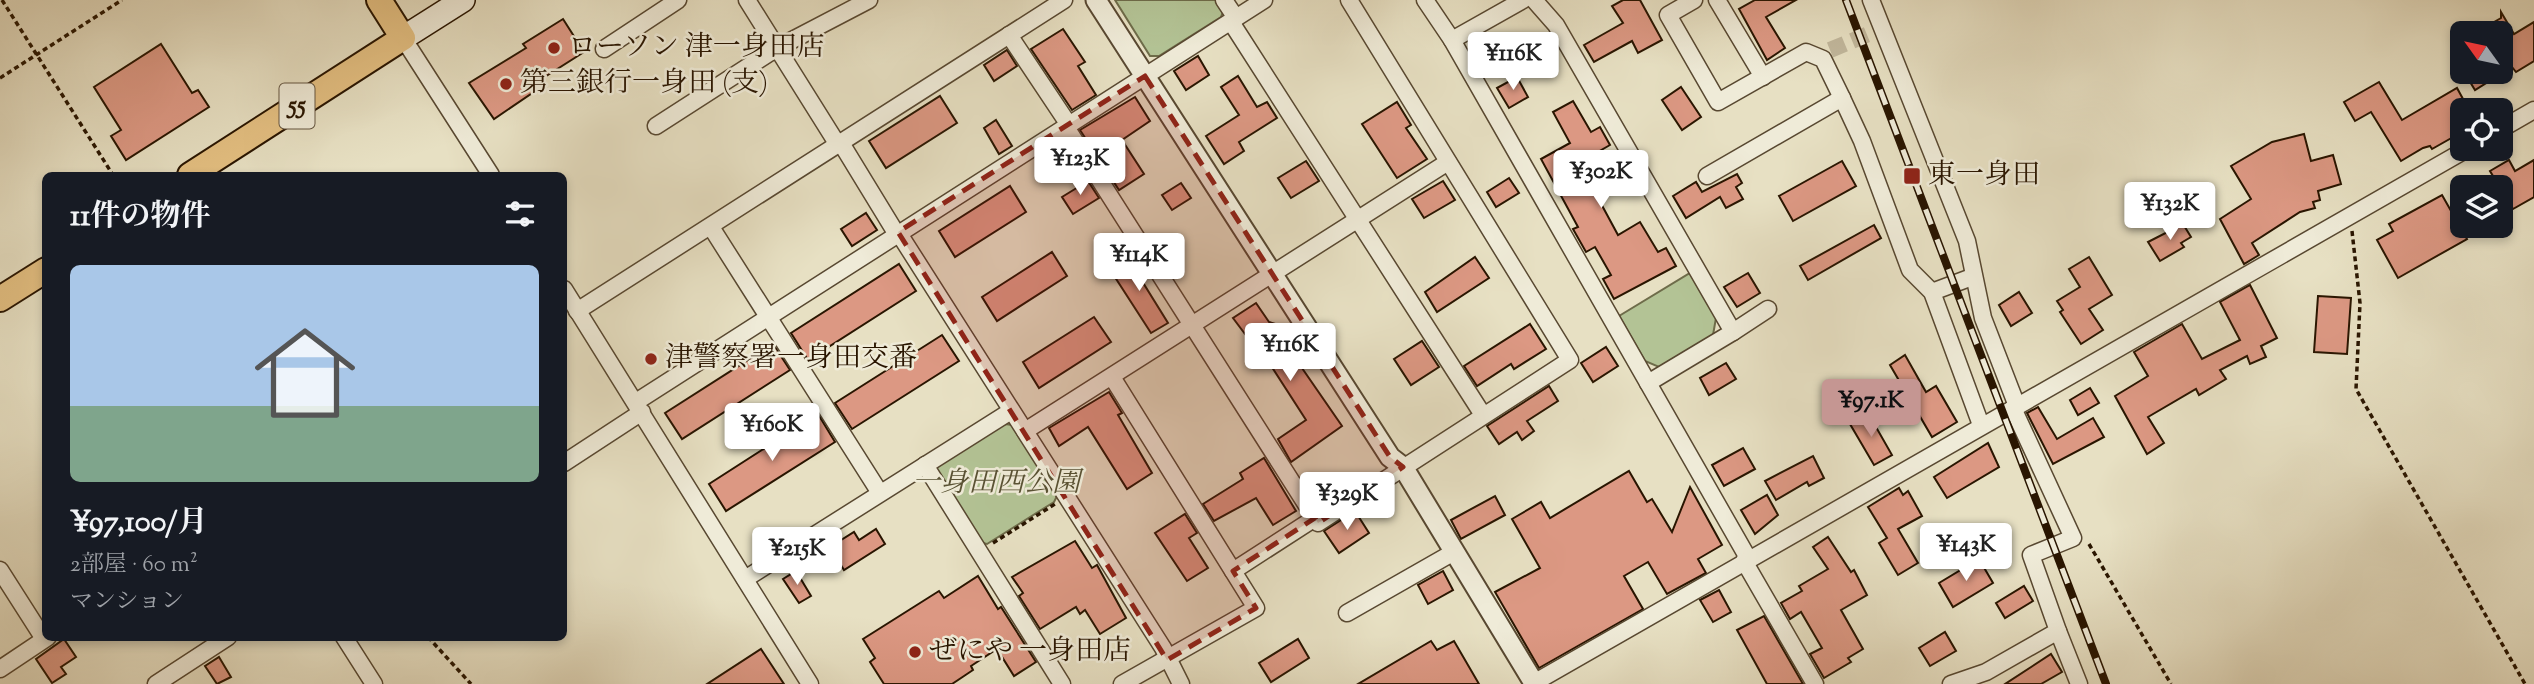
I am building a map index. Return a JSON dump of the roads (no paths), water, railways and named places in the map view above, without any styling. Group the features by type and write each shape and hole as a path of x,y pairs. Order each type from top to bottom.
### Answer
{"main road":[{"path":"379,0 403,38 463,0"},
{"name":"55","path":"195,172 403,38"},
{"path":"0,299 42,273"}],"street":[{"path":"604,49 678,0"},
{"path":"656,126 777,48 869,0"},
{"path":"577,311 1064,0"},
{"path":"1096,0 1390,457 1403,467 1534,684 1746,559 2450,159"},
{"path":"1224,0 1233,20 1483,415"},
{"path":"567,461 768,317 1264,0"},
{"path":"1009,35 1318,523 1570,360 1349,0"},
{"path":"1425,0 1452,40 1648,383 1815,684"},
{"path":"1452,40 1523,0"},
{"path":"1534,0 1556,25 1733,332"},
{"path":"1694,0 1668,15 1717,102 1806,52 1826,54 1910,270 1932,292 1982,425"},
{"path":"1717,0 1763,77"},
{"path":"1871,0 1967,241 1972,277 1983,318 2015,407 2073,538 2031,555 2079,684"},
{"path":"754,3 777,48 1026,431 1163,648 1181,684"},
{"path":"403,38 489,172"},
{"path":"1707,176 1842,98"},
{"path":"2513,122 2534,110"},
{"path":"1026,431 1448,162"},
{"path":"711,226 880,493"},
{"path":"1932,292 1972,277"},
{"path":"567,294 810,684"},
{"path":"1648,383 1768,309"},
{"path":"1112,377 1256,608 1122,684"},
{"path":"745,579 1011,411"},
{"path":"925,465 1062,684"},
{"path":"1233,571 1315,518"},
{"path":"1346,613 1454,552"},
{"path":"0,570 42,632"},
{"path":"1951,684 1986,672 2059,631"},
{"path":"0,669 42,641"},
{"path":"156,684 222,641"},
{"path":"347,641 374,684"}],"tunnel":[{"path":"1830,50 1883,28"}],"railway":[{"path":"1846,0 2106,684"}],"place":[{"name":"ローソン 津一身田店","path":"554,48"},
{"name":"第三銀行一身田 (支)","path":"506,84"},
{"name":"東一身田","path":"1912,176"},
{"name":"津警察署一身田交番","path":"651,359"},
{"name":"ぜにや 一身田店","path":"915,652"}],"park label":[{"name":"一身田西公園","path":"996,484"}]}
